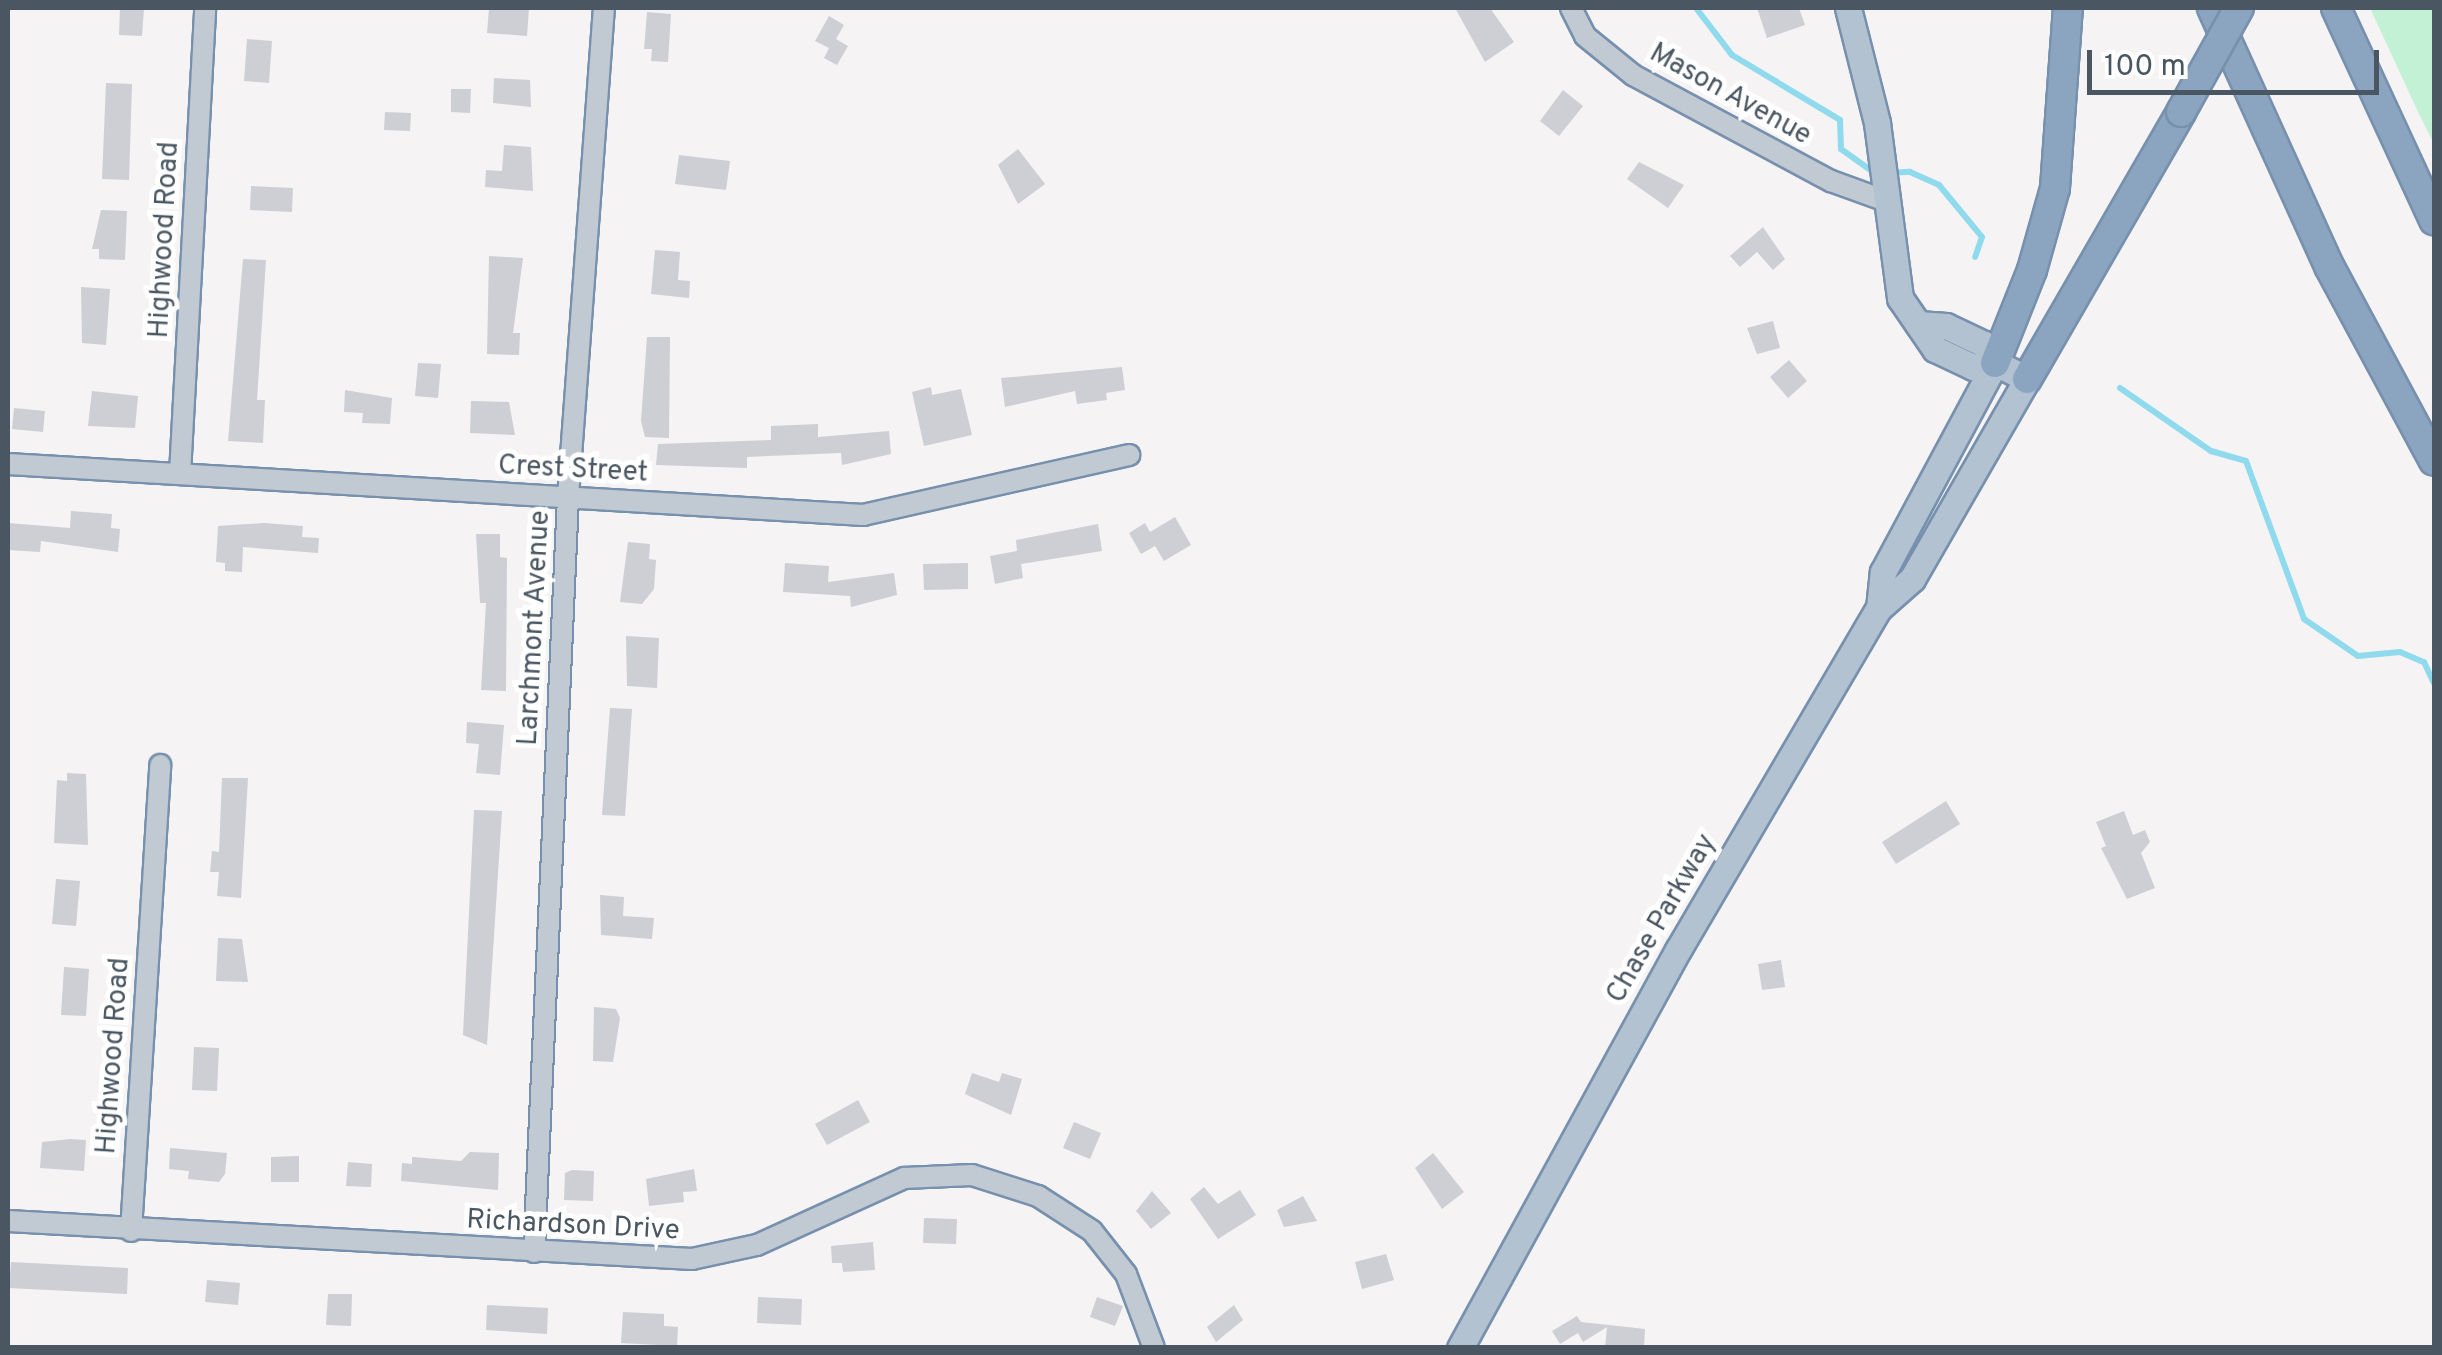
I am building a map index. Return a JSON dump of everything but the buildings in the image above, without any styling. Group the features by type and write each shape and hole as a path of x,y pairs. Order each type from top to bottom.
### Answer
{"highway":[{"path":"1994,363 2032,270 2055,188 2068,8"},
{"path":"2212,8 2329,266 2434,461"},
{"path":"2027,379 2240,8"},
{"path":"2336,8 2434,220"}],"main road":[{"path":"1848,8 1884,182 1894,280 1918,324 1942,352 1973,367 1994,363 2027,379"},
{"name":"Chase Parkway","path":"1878,608 1883,572 1994,363"},
{"name":"Chase Parkway","path":"1460,1348 1678,950 1878,608 1912,579 2027,379"}],"street":[{"name":"Highwood Road","path":"180,474 205,8"},
{"name":"Larchmont Avenue","path":"534,1252 568,496 604,8"},
{"name":"Mason Avenue","path":"1571,8 1585,36 1633,74 1831,182 1884,182"},
{"name":"Crest Street","path":"8,464 862,515 1129,456"},
{"name":"Highwood Road","path":"131,1230 160,765"},
{"name":"Richardson Drive","path":"8,1221 692,1260 757,1245 904,1178 972,1176 1038,1196 1092,1231 1126,1274 1154,1348"}],"green space":[{"path":"2370,8 2434,8 2434,144 2419,114"}],"waterway":[{"path":"1696,8 1732,55 1840,120 1841,149 1876,174"},
{"path":"1888,173 1910,172 1939,185 1982,237 1975,257"},
{"path":"2120,388 2211,451 2246,461 2304,619 2358,656 2400,652 2424,662 2434,683"}]}
